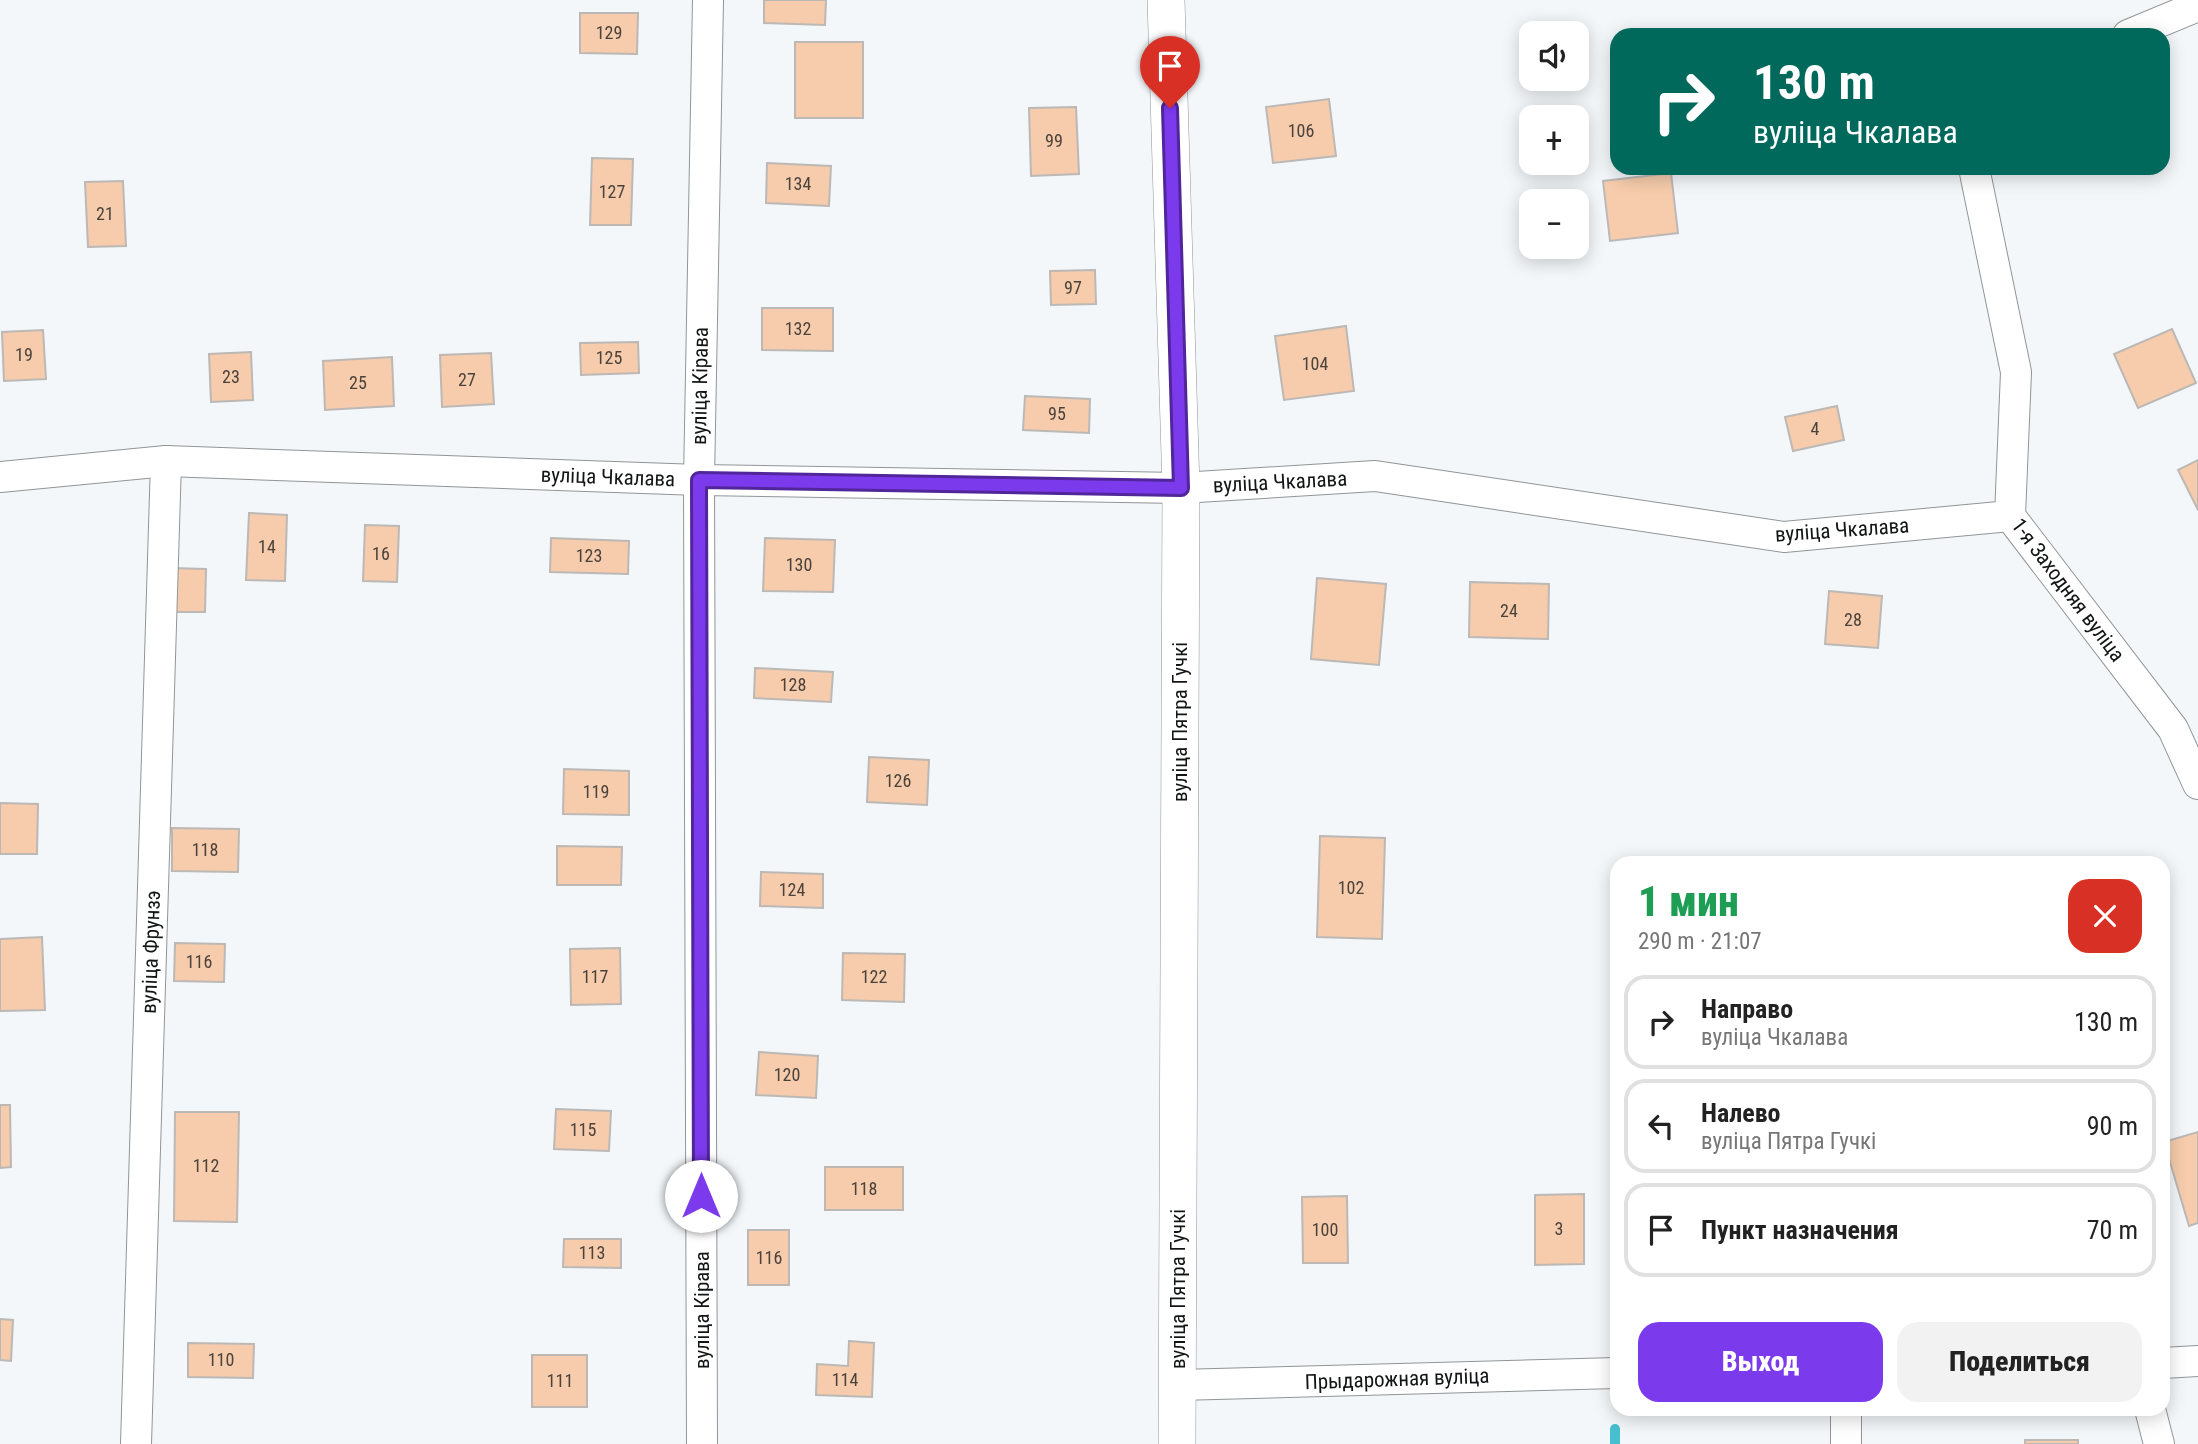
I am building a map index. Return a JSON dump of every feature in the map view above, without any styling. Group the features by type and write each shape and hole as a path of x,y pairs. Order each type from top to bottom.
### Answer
{"street":[{"name":"вуліца Кірава","path":"702,1444 699,480 708,0"},
{"name":"вуліца Пятра Гучкі","path":"1166,0 1181,488 1177,1444"},
{"path":"2145,28 2198,6"},
{"name":"1-я Заходняя вуліца","path":"1975,175 2016,372 2010,516 2173,729 2198,784"},
{"name":"вуліца Чкалава","path":"0,477 166,461 699,480 1181,488 1376,477 1784,537 2010,516"},
{"name":"вуліца Фрунзэ","path":"136,1444 166,461"},
{"path":"2170,1363 2198,1362"},
{"name":"Прыдарожная вуліца","path":"1178,1385 1610,1373"},
{"path":"1846,1416 1846,1444"},
{"path":"2152,1416 2160,1444"}],"building":[{"path":"764,0 826,0 825,25 764,23"},
{"path":"580,13 638,13 637,54 580,53"},
{"path":"795,42 863,42 863,118 795,118"},
{"path":"1329,99 1336,156 1273,163 1266,107"},
{"path":"1076,107 1079,174 1031,176 1029,108"},
{"path":"592,158 633,159 631,225 590,225"},
{"path":"767,163 831,166 829,206 766,203"},
{"path":"1671,175 1678,233 1610,241 1603,181"},
{"path":"123,181 126,246 88,247 85,182"},
{"path":"1095,270 1096,304 1051,305 1050,271"},
{"path":"762,308 833,308 833,351 762,350"},
{"path":"1346,326 1354,391 1284,400 1275,336"},
{"path":"2172,329 2196,383 2138,408 2114,354"},
{"path":"43,330 46,379 4,381 2,332"},
{"path":"638,342 639,373 581,375 580,343"},
{"path":"251,352 253,400 211,402 209,354"},
{"path":"491,353 494,404 442,407 440,355"},
{"path":"392,357 394,406 325,410 323,361"},
{"path":"1025,396 1090,399 1089,433 1023,430"},
{"path":"1837,406 1844,440 1793,451 1785,417"},
{"path":"2198,460 2198,510 2178,470"},
{"path":"249,513 287,515 285,581 246,580"},
{"path":"365,525 399,526 397,582 363,581"},
{"path":"551,538 629,541 628,574 550,572"},
{"path":"765,538 835,540 833,592 763,591"},
{"path":"171,568 206,569 205,612 171,612"},
{"path":"1317,578 1386,584 1379,665 1311,659"},
{"path":"1470,582 1549,584 1548,639 1469,637"},
{"path":"1829,591 1882,596 1878,648 1825,644"},
{"path":"755,668 833,672 831,702 754,698"},
{"path":"869,757 929,760 927,805 867,802"},
{"path":"564,769 629,771 629,815 563,814"},
{"path":"0,803 38,804 37,854 0,854"},
{"path":"172,828 239,829 238,872 172,871"},
{"path":"1320,836 1385,838 1382,939 1317,937"},
{"path":"557,846 622,847 621,885 557,885"},
{"path":"761,872 823,874 823,908 760,906"},
{"path":"42,937 45,1010 0,1011 0,939"},
{"path":"175,943 225,944 224,982 174,981"},
{"path":"620,948 621,1004 571,1005 570,949"},
{"path":"843,953 905,954 904,1002 842,1000"},
{"path":"759,1052 818,1056 816,1098 756,1095"},
{"path":"0,1105 10,1105 11,1167 0,1168"},
{"path":"556,1109 611,1111 609,1151 554,1149"},
{"path":"175,1112 239,1112 237,1222 174,1221"},
{"path":"2198,1132 2198,1223 2189,1226 2170,1162 2170,1140"},
{"path":"825,1167 903,1167 903,1210 825,1210"},
{"path":"1584,1194 1584,1264 1535,1265 1535,1195"},
{"path":"1347,1196 1348,1263 1303,1263 1302,1197"},
{"path":"748,1230 789,1230 789,1285 748,1285"},
{"path":"564,1239 621,1239 621,1268 563,1267"},
{"path":"0,1319 13,1320 11,1361 0,1360"},
{"path":"849,1341 874,1343 872,1397 816,1395 817,1364 848,1366"},
{"path":"188,1343 254,1344 253,1378 188,1377"},
{"path":"532,1355 587,1355 587,1407 532,1407"},
{"path":"2025,1440 2078,1440 2078,1444 2025,1444"}],"waterway":[{"path":"1615,1429 1615,1444"}],"route":[{"path":"701,1196 699,480 1181,488 1170,108"}]}
